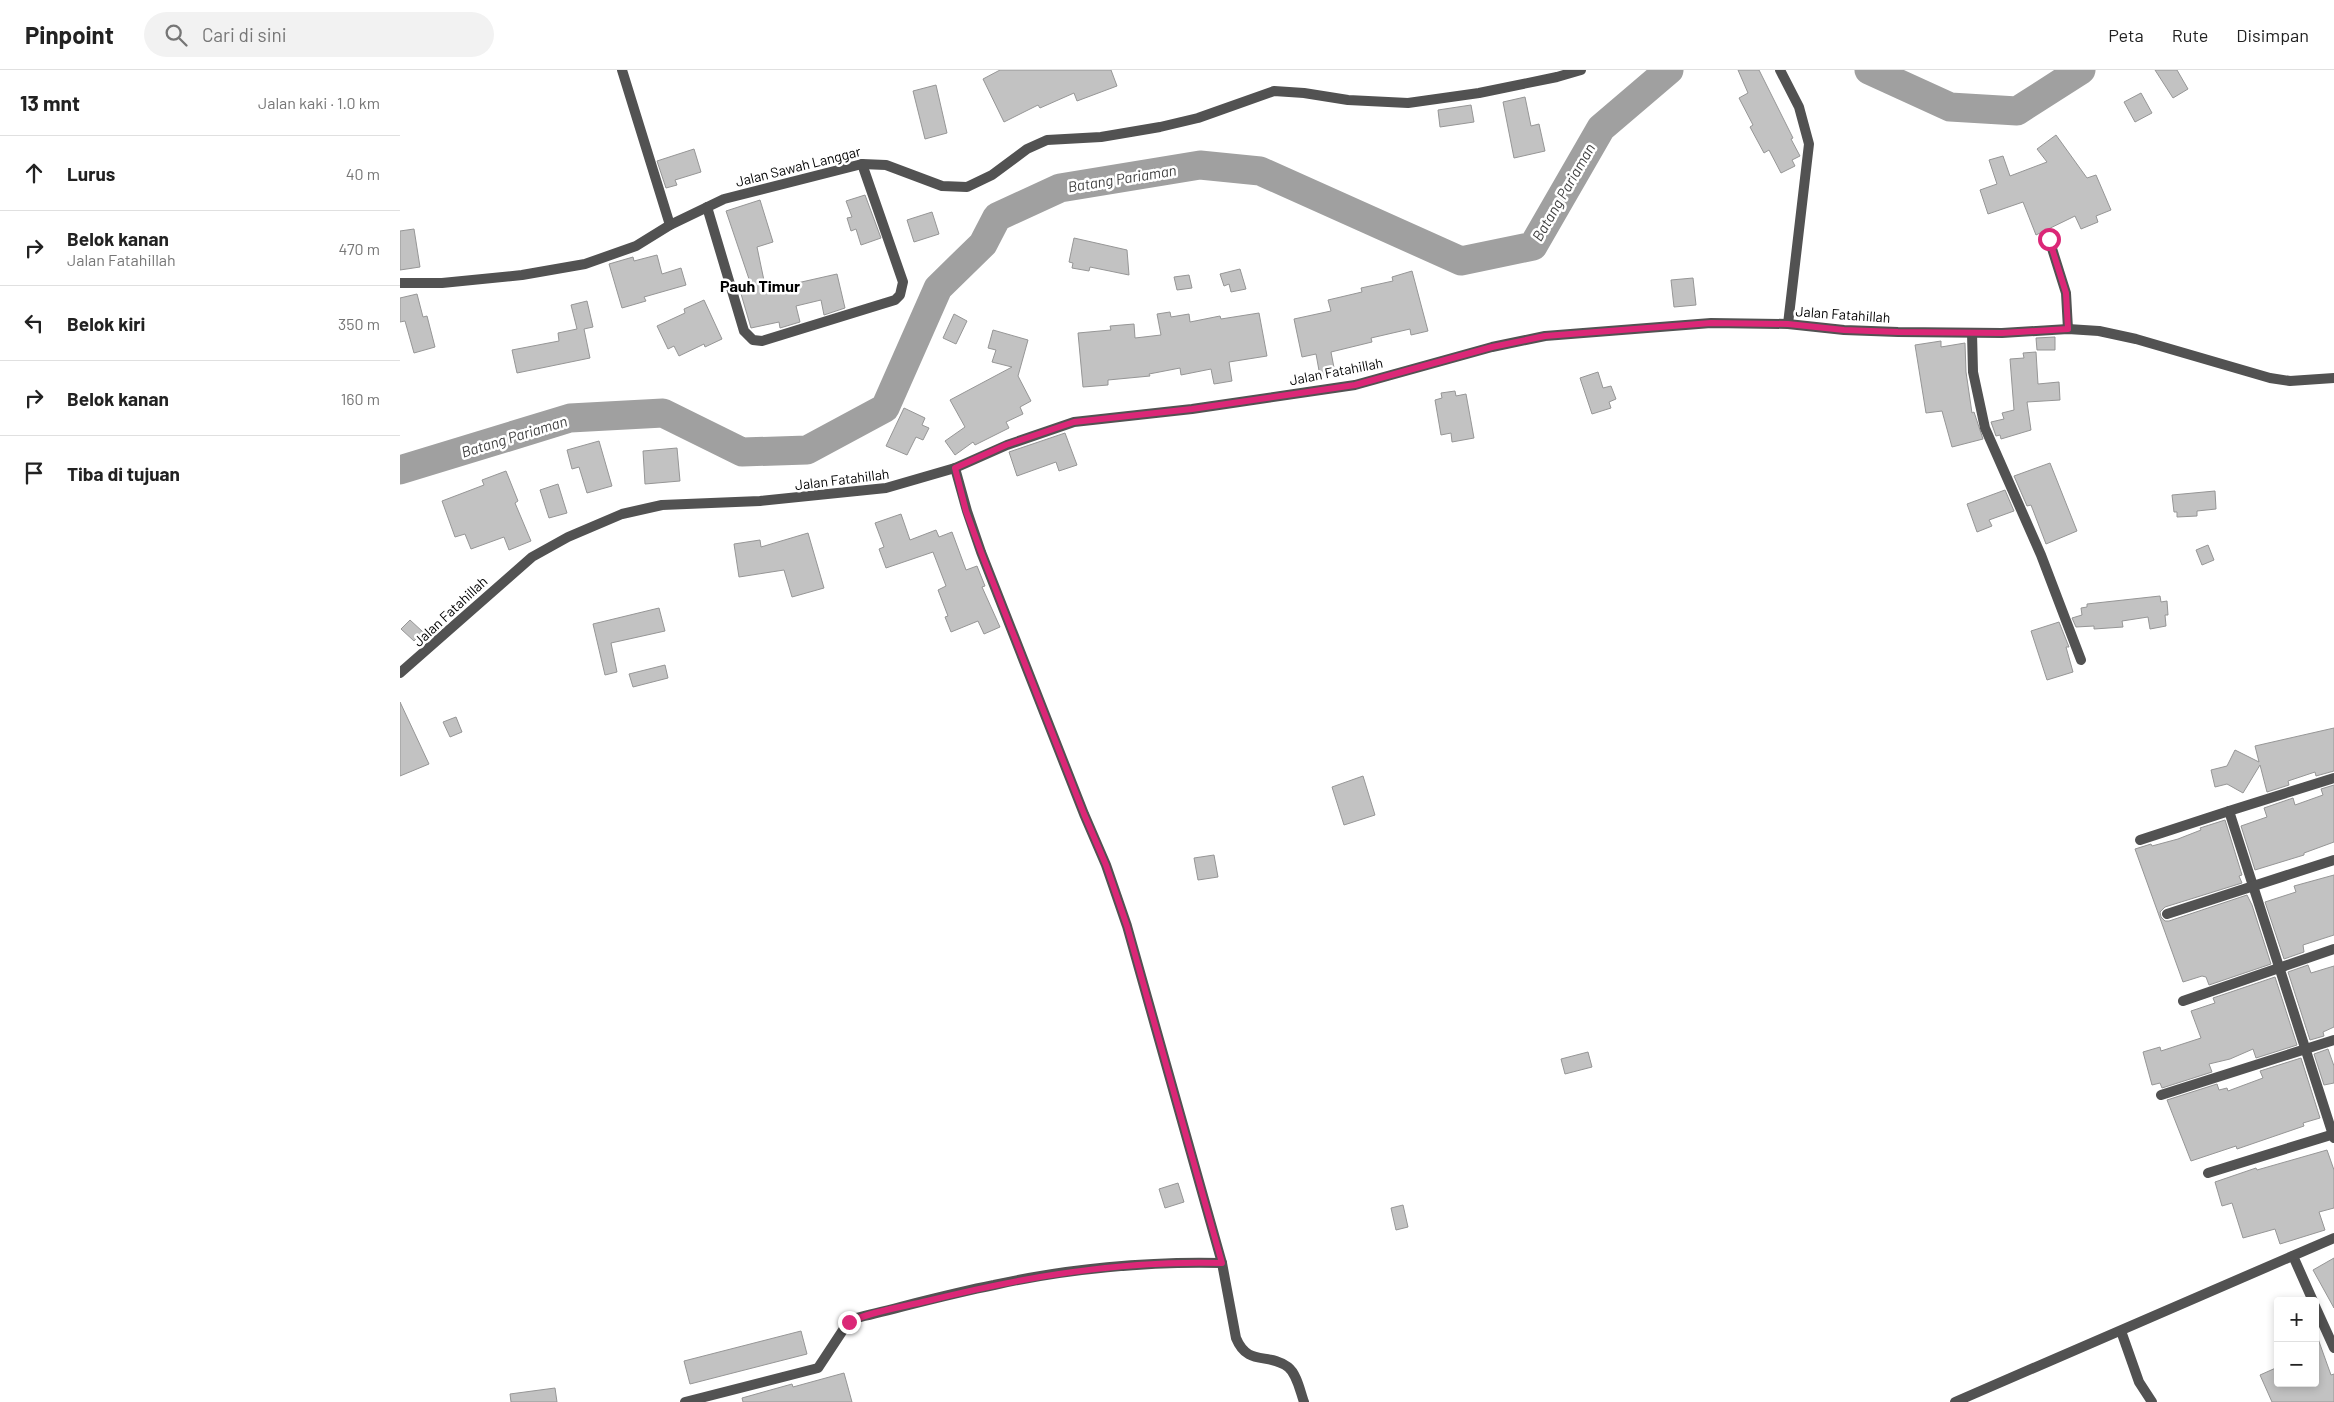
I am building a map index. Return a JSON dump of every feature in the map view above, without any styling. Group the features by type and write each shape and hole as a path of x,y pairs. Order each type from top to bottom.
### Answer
{"street":[{"path":"622,70 670,225"},
{"name":"Jalan Sawah Langgar","path":"400,283 442,283 560,270 636,246 670,225 739,194 862,164 886,165 942,186 966,188 992,175 1027,148 1047,140 1102,137 1160,127 1198,118 1274,91 1304,93 1348,100 1408,103 1479,93 1557,77 1581,70"},
{"path":"1780,70 1799,107 1809,144 1788,324"},
{"path":"707,207 744,331 753,340 762,341 895,300 900,295 902,282 862,164"},
{"path":"2049,239 2066,293 2068,329"},
{"name":"Jalan Fatahillah","path":"400,673 532,557 560,540 622,514 662,506 760,502 864,492 905,484 955,468 1006,445 1074,422 1192,409 1355,385 1492,347 1545,336 1711,323 1788,324 1844,330 1972,333 2068,329 2099,331 2136,338 2270,378 2290,381 2334,378"},
{"path":"1972,333 1973,372 1979,408 1985,428 2041,555 2081,660"},
{"path":"955,468 966,511 981,552 1084,814 1106,865 1127,926 1222,1263 1236,1338 1240,1348 1250,1356 1287,1366 1293,1372 1304,1402"},
{"path":"2140,840 2334,778"},
{"path":"2208,1173 2334,1135 2229,811"},
{"path":"2167,914 2334,860"},
{"path":"2183,1002 2334,949"},
{"path":"2161,1095 2334,1040"},
{"path":"1955,1402 2334,1238"},
{"path":"2293,1256 2311,1297"},
{"path":"685,1402 818,1368 845,1327 856,1318 995,1284 1045,1276 1131,1266 1188,1262 1222,1263"},
{"path":"2319,1315 2334,1348"},
{"path":"2121,1331 2139,1382 2152,1402"}],"building":[{"path":"1000,70 1111,70 1117,86 1077,101 1074,93 1040,108 1038,105 1004,122 983,79"},
{"path":"1738,70 1759,70 1800,156 1792,160 1795,166 1781,173 1769,150 1764,153 1750,127 1753,125 1739,98 1748,93"},
{"path":"2155,70 2177,70 2188,89 2173,98"},
{"path":"936,85 947,133 925,139 913,91"},
{"path":"2141,93 2152,113 2135,122 2124,102"},
{"path":"1525,97 1531,126 1539,124 1545,151 1514,158 1503,102"},
{"path":"1471,105 1474,122 1440,127 1438,110"},
{"path":"2056,135 2087,178 2096,175 2111,210 2096,216 2098,222 2081,229 2075,216 2036,235 2023,202 1988,214 1980,190 1997,184 1989,160 2003,156 2010,176 2047,162 2037,149"},
{"path":"694,149 701,172 675,180 677,185 666,188 657,161"},
{"path":"865,195 881,238 861,245 856,229 851,231 847,218 852,217 846,201"},
{"path":"760,200 773,242 757,247 766,290 837,274 845,308 824,315 821,300 796,306 800,322 780,328 779,322 751,328 739,287 750,284 749,279 726,211"},
{"path":"932,212 939,234 914,242 907,220"},
{"path":"414,229 420,267 400,270 400,231"},
{"path":"1074,238 1127,250 1129,275 1090,267 1089,271 1072,268 1073,263 1069,262"},
{"path":"657,255 662,274 681,268 686,285 644,297 646,301 622,308 609,264 633,257 634,261"},
{"path":"1240,269 1246,289 1231,292 1229,284 1224,286 1220,274"},
{"path":"1412,271 1428,331 1411,335 1410,329 1371,338 1372,342 1331,352 1335,373 1320,376 1316,354 1302,357 1294,319 1331,311 1328,300 1362,292 1361,288 1393,281 1392,277"},
{"path":"1189,275 1192,288 1177,290 1174,277"},
{"path":"1693,278 1696,305 1674,307 1671,280"},
{"path":"417,294 423,317 427,316 435,347 414,353 405,321 400,322 400,298"},
{"path":"704,300 722,339 705,347 704,344 679,356 674,346 668,349 657,326 685,313 684,309"},
{"path":"587,301 593,327 584,329 590,358 517,373 512,350 559,341 558,333 577,329 571,305"},
{"path":"1170,312 1171,317 1189,314 1190,322 1220,316 1221,319 1259,313 1267,356 1229,362 1232,381 1214,384 1211,369 1181,375 1180,368 1149,374 1150,376 1108,380 1108,385 1083,387 1078,333 1111,330 1110,326 1134,324 1135,338 1161,335 1157,314"},
{"path":"954,314 967,321 956,344 943,338"},
{"path":"993,330 1028,340 1018,376 1031,401 1020,407 1023,414 1006,422 1009,428 975,445 973,442 955,455 945,441 965,427 950,400 1012,367 992,362 996,350 988,348"},
{"path":"2055,337 2055,350 2037,350 2036,338"},
{"path":"1941,341 1941,347 1965,343 1966,372 1972,413 1974,412 1983,439 1952,447 1942,411 1926,413 1915,345"},
{"path":"2036,352 2038,384 2059,382 2060,400 2027,402 2031,430 2001,439 2000,435 1996,436 1991,422 2004,419 2002,413 2014,410 2010,359 2024,358 2023,353"},
{"path":"1598,372 1603,388 1611,386 1616,399 1609,402 1611,408 1592,414 1580,378"},
{"path":"1455,391 1456,396 1466,394 1474,438 1452,442 1451,433 1441,435 1435,400 1442,398 1441,393"},
{"path":"904,408 925,418 922,425 929,428 923,440 916,437 907,455 886,446"},
{"path":"1065,433 1077,465 1059,471 1056,462 1017,476 1009,452"},
{"path":"599,441 612,486 587,493 579,467 572,469 567,450"},
{"path":"677,448 680,481 645,484 643,451"},
{"path":"2050,463 2077,531 2046,544 2031,505 2027,506 2014,476"},
{"path":"506,471 518,501 515,503 531,541 509,550 504,537 471,549 465,534 455,537 442,501 484,485 482,480"},
{"path":"558,484 567,513 549,518 540,490"},
{"path":"2005,490 2014,511 1989,520 1992,526 1977,532 1967,504"},
{"path":"2215,491 2216,509 2197,511 2197,516 2177,517 2177,512 2174,512 2172,495"},
{"path":"901,514 910,540 936,530 939,537 952,532 966,570 977,566 985,586 982,587 1000,627 984,634 978,621 951,632 945,617 948,616 938,590 946,586 933,552 886,568 879,549 884,547 875,523"},
{"path":"808,533 824,588 792,597 784,570 739,577 734,544 760,540 761,547"},
{"path":"2208,545 2214,560 2202,565 2196,550"},
{"path":"2160,596 2161,602 2167,601 2168,615 2165,615 2166,626 2150,629 2148,617 2122,621 2123,627 2094,629 2094,626 2076,627 2072,618 2082,615 2081,608 2087,607 2087,604"},
{"path":"659,608 665,631 611,643 617,672 605,675 593,624"},
{"path":"410,620 423,632 414,641 401,629"},
{"path":"2059,622 2069,647 2066,647 2073,672 2047,680 2031,631"},
{"path":"665,665 668,678 633,687 629,674"},
{"path":"400,702 429,764 400,776"},
{"path":"456,717 462,732 450,737 443,722"},
{"path":"2334,728 2334,771 2316,776 2315,772 2288,781 2289,785 2267,792 2260,765 2243,793 2227,784 2215,787 2211,770 2227,766 2235,750 2259,762 2255,746"},
{"path":"1363,776 1375,815 1344,825 1332,787"},
{"path":"2334,785 2334,842 2304,853 2304,855 2255,870 2241,826 2267,817 2264,808 2293,798 2295,805 2323,795 2321,789"},
{"path":"2225,820 2242,875 2239,876 2242,883 2165,907 2160,912 2161,917 2165,921 2169,921 2247,895 2271,964 2209,985 2206,977 2202,976 2183,982 2135,849 2178,839 2201,830 2200,828"},
{"path":"1214,855 1218,877 1198,880 1194,858"},
{"path":"2334,875 2334,935 2303,945 2304,952 2284,959 2265,902 2296,892 2294,886"},
{"path":"2308,965 2311,973 2334,966 2334,1027 2323,1032 2324,1036 2310,1040 2288,972"},
{"path":"2275,977 2297,1045 2256,1058 2253,1049 2230,1059 2209,1064 2212,1072 2162,1088 2160,1083 2152,1085 2143,1052 2160,1047 2161,1051 2201,1038 2191,1011 2215,1003 2213,998"},
{"path":"2328,1049 2334,1066 2334,1083 2324,1085 2314,1054"},
{"path":"1588,1052 1592,1067 1565,1074 1561,1059"},
{"path":"2301,1058 2320,1118 2303,1123 2304,1126 2237,1149 2236,1146 2191,1161 2167,1100 2217,1084 2219,1090 2227,1088 2228,1091 2263,1078 2260,1071"},
{"path":"2327,1150 2334,1170 2334,1208 2319,1212 2325,1230 2280,1244 2275,1229 2243,1238 2232,1203 2222,1206 2215,1182 2256,1168 2257,1170"},
{"path":"1178,1183 1184,1202 1165,1208 1159,1189"},
{"path":"1403,1205 1408,1227 1396,1230 1391,1208"},
{"path":"2334,1258 2334,1308 2313,1270"},
{"path":"801,1331 807,1354 690,1384 684,1361"},
{"path":"2319,1342 2331,1375 2334,1374 2334,1402 2272,1402 2260,1375 2274,1369 2274,1387 2319,1387"},
{"path":"844,1373 852,1402 743,1402 742,1398 792,1384 793,1387"},
{"path":"555,1388 557,1402 511,1402 510,1394"}],"waterway":[{"name":"Batang Pariaman","path":"400,470 570,418 663,413 742,452 807,450 885,408 938,288 983,244 997,217 1060,188 1200,165 1260,171 1461,261 1533,246 1601,128 1669,70"},
{"name":"Batang Pariaman","path":"1869,70 1950,107 2017,111 2081,70"}],"district":[{"name":"Pauh Timur","path":"760,285"}],"route":[{"path":"849,1322 856,1318 986,1286 1045,1276 1131,1266 1188,1262 1222,1263 1155,1031 1127,926 1106,865 1084,814 1030,671 981,552 966,511 955,468 1006,445 1074,422 1192,409 1355,385 1492,347 1545,336 1668,328 1711,323 1788,324 1844,330 1898,332 2002,333 2068,329 2066,293 2049,239"}]}
